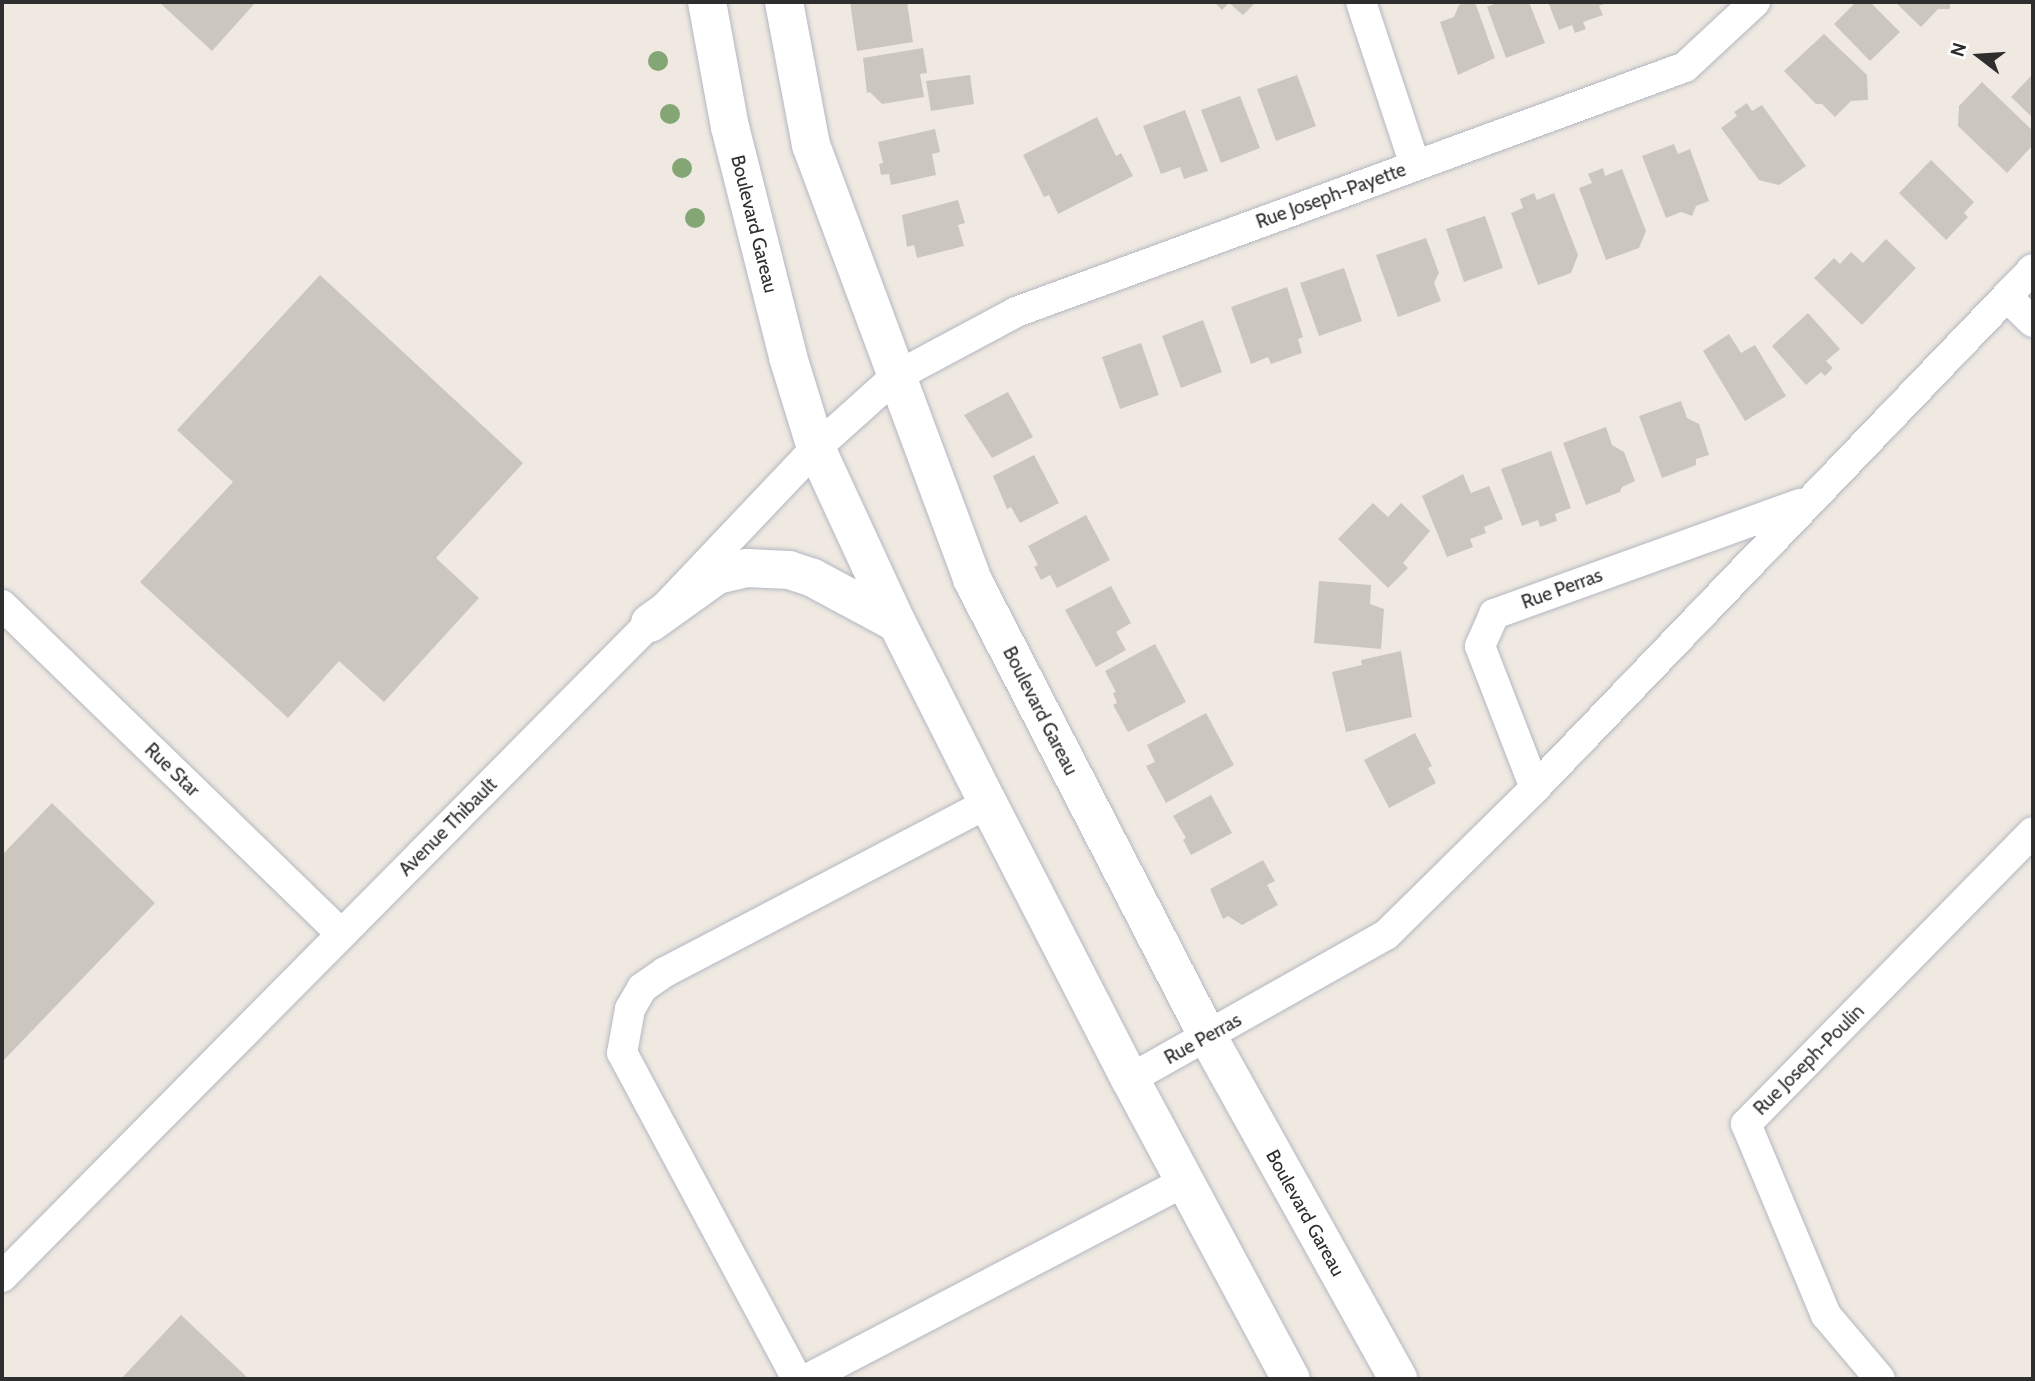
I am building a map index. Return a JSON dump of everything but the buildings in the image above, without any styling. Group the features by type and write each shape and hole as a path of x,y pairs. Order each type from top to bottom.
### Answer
{"street":[{"name":"Boulevard Gareau","path":"707,2 730,127 788,356 816,448 897,623 988,803 1184,1182 1291,1379"},
{"name":"Boulevard Gareau","path":"784,2 811,145 972,579 1208,1037 1398,1379"},
{"path":"1361,2 1415,165"},
{"name":"Rue Joseph-Payette","path":"895,377 1016,312 1685,67 1755,2"},
{"name":"Rue Perras","path":"1130,1079 1386,935 1535,788 1807,501 2033,269"},
{"path":"2007,297 2033,322"},
{"name":"Avenue Thibault","path":"2,1277 650,624 816,448 895,377"},
{"name":"Rue Perras","path":"1535,788 1480,646 1494,614 1807,501"},
{"path":"650,624 717,575 747,568 789,570 813,578 897,623"},
{"name":"Rue Star","path":"2,605 342,934"},
{"path":"797,1379 622,1053 630,1009 642,988 665,972 988,803"},
{"name":"Rue Joseph-Poulin","path":"1880,1379 1826,1315 1745,1124 2028,848"},
{"path":"807,1379 1184,1182"}]}
